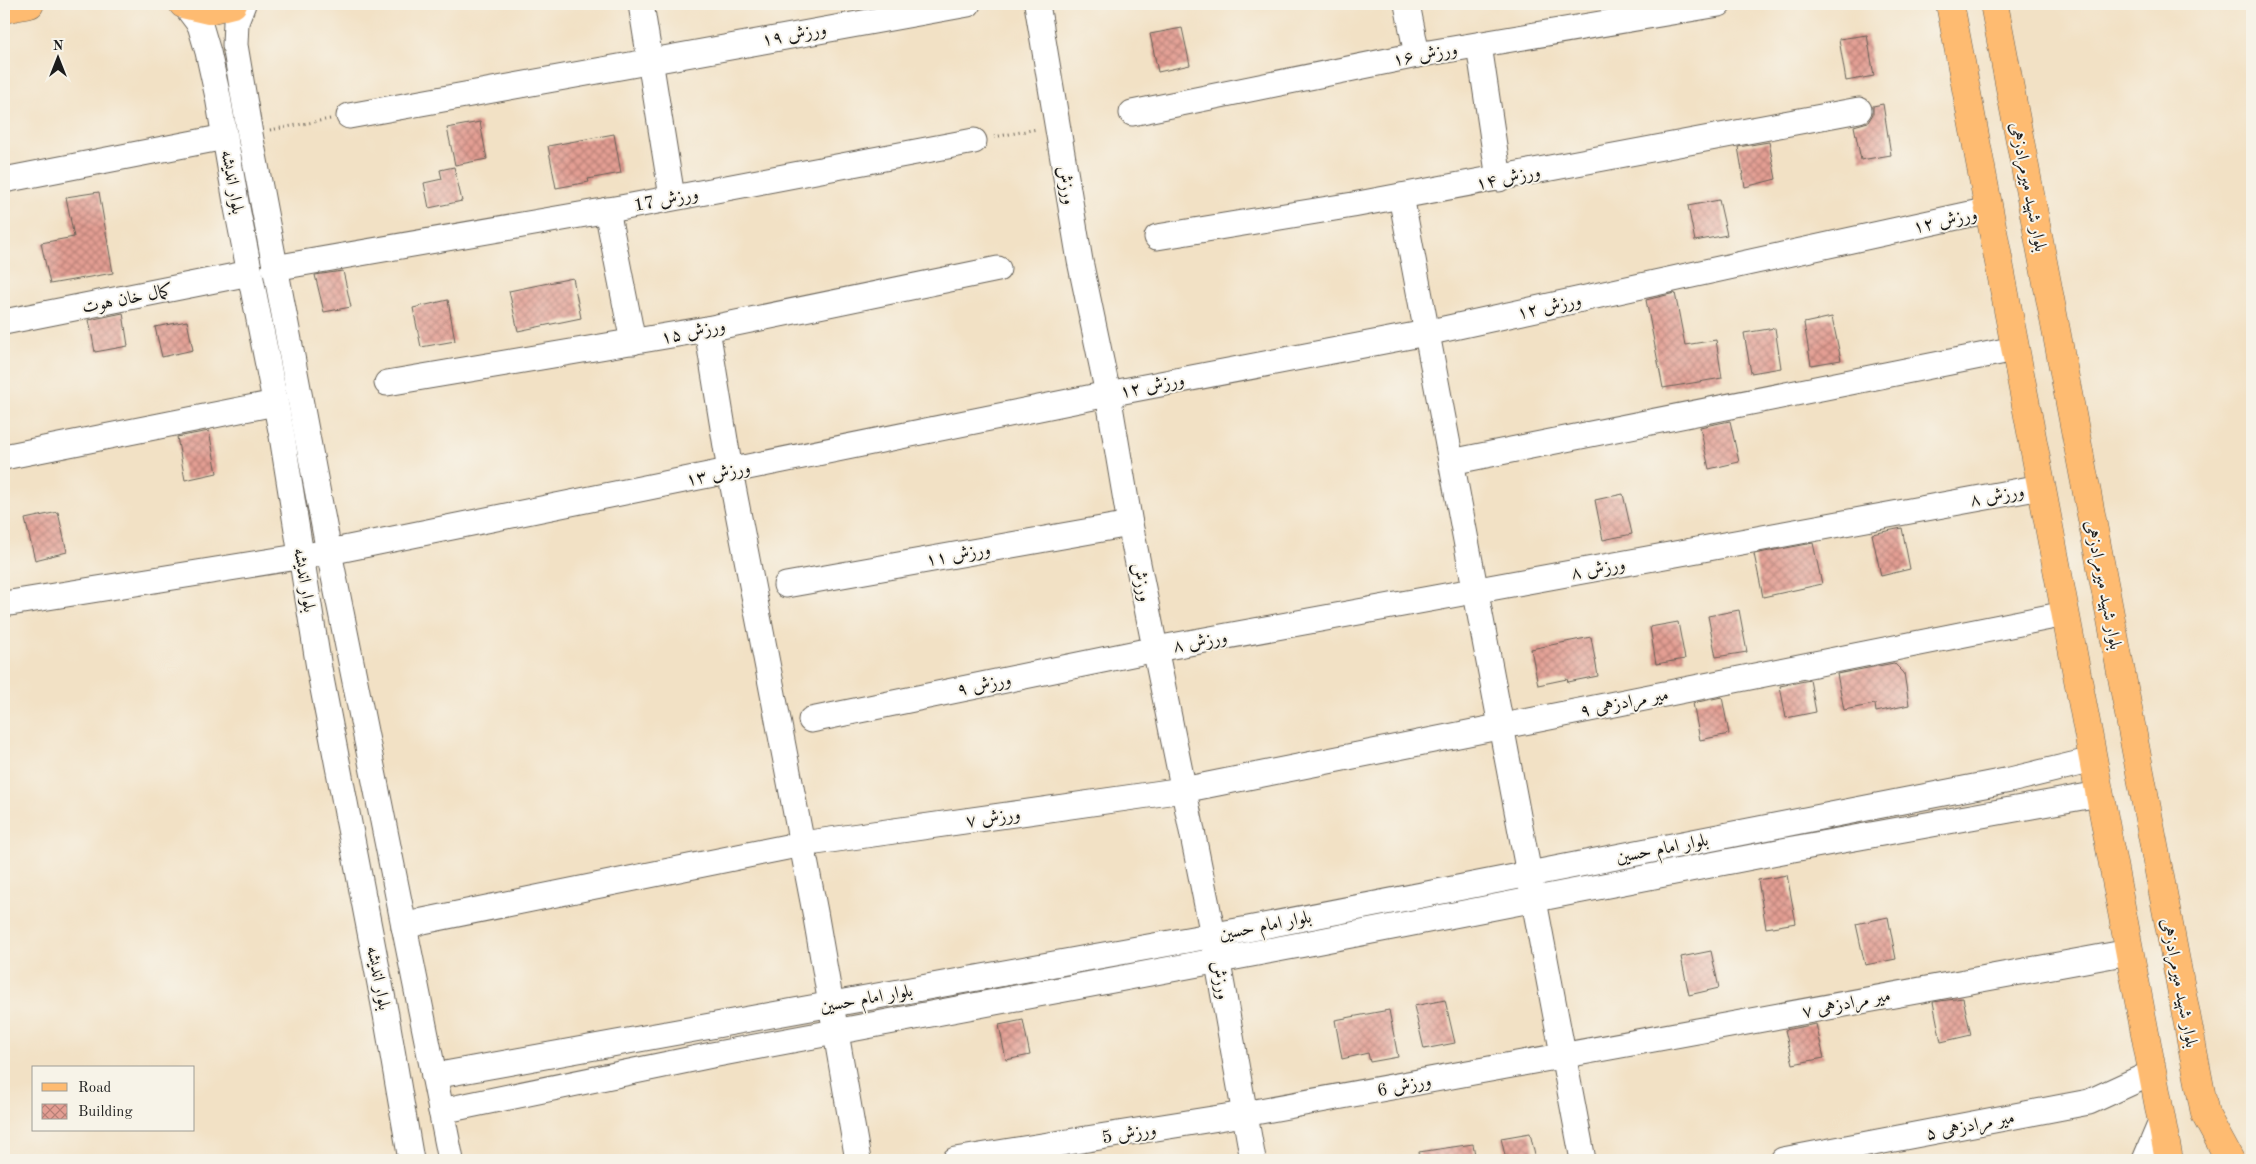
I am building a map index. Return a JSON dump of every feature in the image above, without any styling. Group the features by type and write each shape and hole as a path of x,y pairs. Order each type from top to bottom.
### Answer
{"main road":[{"path":"4,9 30,4"},
{"path":"184,5 209,10 233,4"},
{"path":"1950,4 2169,1160"},
{"name":"بلوار شهید میرمرادزهی","path":"1994,4 2205,1114 2230,1160"}],"street":[{"name":"بلوار اندیشه","path":"243,4 236,22 235,45 274,268 451,1160"},
{"path":"641,4 672,197"},
{"name":"ورزش ۱۹","path":"349,116 650,60 968,4"},
{"name":"ورزش","path":"1037,4 1080,261 1108,394 1130,524 1212,935 1253,1160"},
{"path":"1407,4 1417,55"},
{"name":"ورزش ۱۶","path":"1132,113 1417,55 1719,4"},
{"name":"بلوار اندیشه","path":"184,5 200,25 208,52 225,137 275,404 319,668 386,1016 411,1160"},
{"path":"1479,45 1499,178"},
{"name":"ورزش ۱۴","path":"1157,237 1401,196 1858,110"},
{"path":"4,180 225,137"},
{"name":"ورزش 17","path":"274,268 607,210 974,141"},
{"path":"1401,196 1583,1160"},
{"path":"607,210 633,342"},
{"name":"ورزش ۱۲","path":"1108,394 1426,333 1989,210"},
{"name":"ورزش ۱۵","path":"387,383 707,329 998,269"},
{"name":"کمال خان هوت","path":"4,322 250,273"},
{"path":"707,329 730,471 802,844 858,1160"},
{"path":"1451,462 2015,349"},
{"name":"ورزش ۱۳","path":"4,604 329,552 1108,394"},
{"path":"4,457 275,404"},
{"name":"ورزش ۸","path":"1156,649 2041,487"},
{"name":"ورزش ۱۱","path":"786,585 1130,524"},
{"name":"میر مرادزهی ۹","path":"1183,790 2065,614"},
{"name":"ورزش ۹","path":"811,720 1156,649"},
{"name":"بلوار امام حسین","path":"434,1076 1212,935 2010,780 2093,760"},
{"name":"ورزش ۷","path":"404,927 423,921 802,844 1183,790"},
{"name":"بلوار امام حسین","path":"441,1111 836,1032 1217,961 1793,849 2099,794"},
{"name":"میر مرادزهی ۷","path":"1563,1055 2129,952"},
{"name":"ورزش 6","path":"1244,1114 1563,1055"},
{"name":"میر مرادزهی ۵","path":"1783,1160 2089,1102 2152,1073"},
{"name":"ورزش 5","path":"955,1160 1244,1114"},
{"path":"2145,1160 2161,1122"}],"path":[{"path":"250,134 349,116"},
{"path":"974,141 1057,125"}],"building":[{"path":"1182,28 1190,65 1158,72 1150,34"},
{"path":"1867,35 1874,76 1846,81 1839,39"},
{"path":"1883,104 1891,155 1861,160 1854,126 1868,122 1873,114 1873,106"},
{"path":"480,122 487,159 455,165 447,128"},
{"path":"614,134 621,173 588,179 589,182 556,188 548,146"},
{"path":"1769,142 1776,179 1745,187 1738,147"},
{"path":"454,167 462,201 429,208 424,183 442,179 440,170"},
{"path":"99,192 113,273 50,284 41,243 74,237 66,197"},
{"path":"1719,200 1727,235 1695,241 1688,206"},
{"path":"343,271 351,307 324,312 315,275"},
{"path":"573,278 581,318 518,331 509,291"},
{"path":"1675,293 1685,345 1716,340 1722,378 1663,388 1646,300"},
{"path":"448,300 455,341 421,347 413,308"},
{"path":"123,313 128,346 95,352 89,320"},
{"path":"1832,317 1841,360 1811,365 1804,323"},
{"path":"187,321 193,350 162,357 155,327"},
{"path":"1775,328 1781,368 1751,373 1744,333"},
{"path":"1730,421 1739,462 1709,469 1700,427"},
{"path":"209,431 217,473 185,480 177,437"},
{"path":"1623,494 1632,534 1603,540 1595,500"},
{"path":"58,512 67,552 35,560 25,519"},
{"path":"1902,528 1910,569 1881,576 1872,534"},
{"path":"1813,543 1822,584 1763,597 1754,554"},
{"path":"1739,610 1747,652 1716,657 1708,616"},
{"path":"1678,622 1685,659 1656,664 1650,627"},
{"path":"1591,637 1598,676 1568,682 1567,679 1538,685 1531,649"},
{"path":"1894,663 1904,673 1909,705 1876,712 1875,704 1844,710 1837,674"},
{"path":"1810,680 1816,712 1786,718 1780,686"},
{"path":"1722,697 1729,734 1700,740 1693,703"},
{"path":"1787,875 1796,923 1766,928 1758,880"},
{"path":"1888,917 1896,959 1865,965 1856,924"},
{"path":"1711,951 1719,988 1689,995 1681,957"},
{"path":"1963,998 1971,1035 1941,1042 1933,1002"},
{"path":"1445,1000 1455,1043 1424,1049 1414,1006"},
{"path":"1389,1010 1398,1057 1370,1062 1368,1053 1342,1059 1335,1020"},
{"path":"1023,1020 1030,1055 1006,1060 999,1025"},
{"path":"1816,1024 1824,1058 1793,1064 1785,1030"},
{"path":"1530,1133 1536,1160 1506,1160 1501,1138"},
{"path":"1473,1144 1476,1160 1420,1160 1419,1152"}]}
